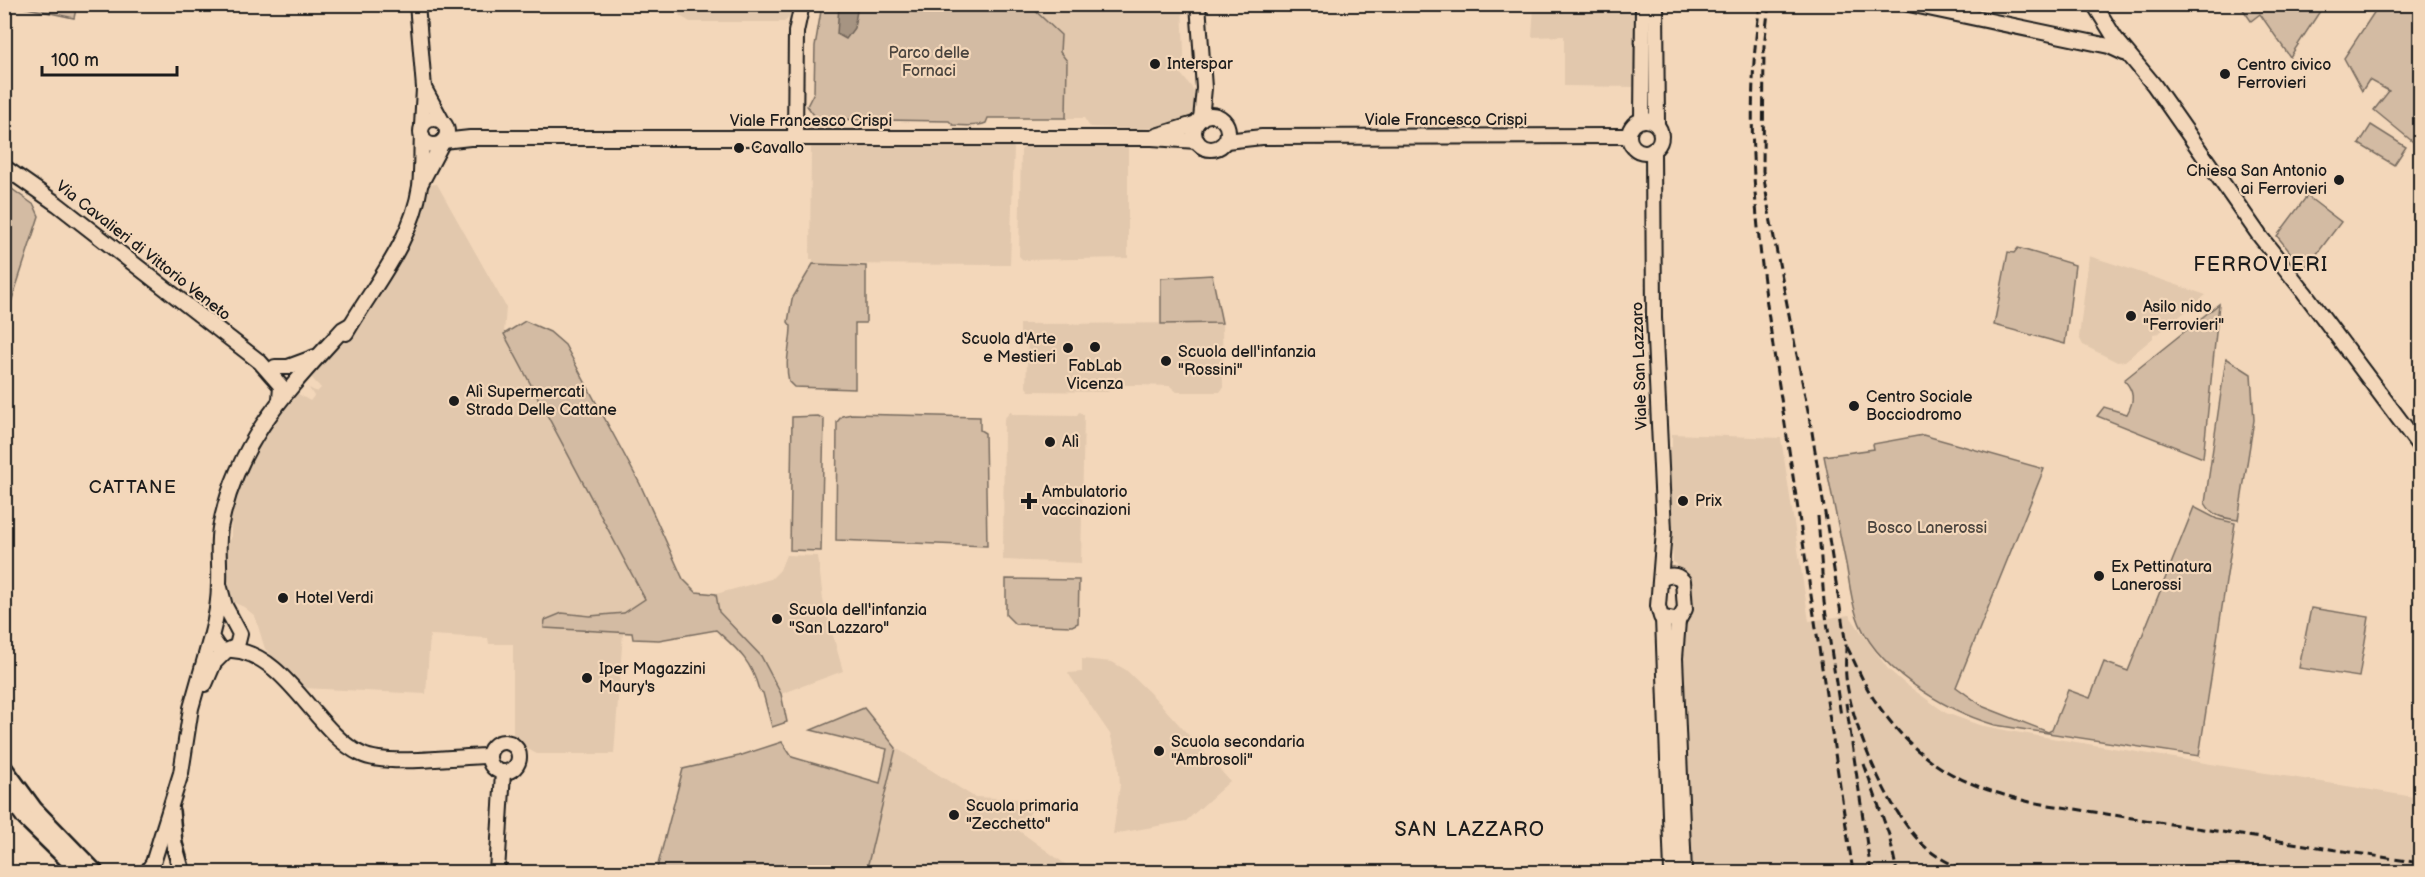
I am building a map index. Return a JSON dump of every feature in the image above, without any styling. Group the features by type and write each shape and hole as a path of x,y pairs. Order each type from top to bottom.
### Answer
{"main road":[{"path":"4,768 34,808 95,873"},
{"path":"4,789 25,818 80,873"},
{"path":"171,811 174,844 182,873"}],"street":[{"path":"417,4 424,88 420,185"},
{"path":"795,138 796,32 802,4"},
{"path":"1198,4 1204,88 1208,103 1222,120 1228,133 1226,141"},
{"path":"1910,4 1933,6 2112,42"},
{"path":"2094,4 2112,42 2129,56 2160,94 2259,235 2421,447"},
{"path":"1642,120 1653,5"},
{"path":"1642,120 1634,125 1629,136 1635,148 1649,150 1661,138 1657,125 1653,5"},
{"path":"260,430 328,357 377,286 399,246 420,185 448,133 424,88"},
{"path":"1197,141 1194,132 1199,121 1204,88"},
{"name":"Viale Francesco Crispi","path":"1152,138 1209,116 1262,137"},
{"path":"422,131 432,119 443,122"},
{"path":"1642,120 1657,125"},
{"name":"Viale Francesco Crispi","path":"443,122 470,138"},
{"name":"Viale Francesco Crispi","path":"422,131 429,144 470,138 1152,138 1197,141 1204,148 1212,149 1226,141 1262,137 1629,136"},
{"name":"Viale San Lazzaro","path":"1649,150 1653,191 1654,318 1664,540 1658,606 1670,620 1675,669 1684,873"},
{"name":"Via Cavalieri di Vittorio Veneto","path":"4,167 57,204 260,362 281,386 280,400"},
{"path":"190,730 191,708 212,633 219,584 219,530 230,488 241,459 280,400 343,328 350,325"},
{"path":"275,367 288,367 320,355"},
{"name":"Via Cavalieri di Vittorio Veneto","path":"260,362 275,367 293,385"},
{"name":"Viale San Lazzaro","path":"1664,540 1677,576 1684,584 1686,598 1685,609 1670,620"},
{"path":"1662,579 1677,576"},
{"path":"138,873 151,869 171,811 190,730 210,670 229,650 237,646 238,629 225,606 219,584"},
{"name":"Viale San Lazzaro","path":"1670,620 1672,873"},
{"path":"276,671 250,652 229,650 214,644 212,633 219,623 227,622 238,629 345,743 361,754 397,759 489,756"},
{"path":"500,743 511,744 516,749 517,764 511,770 503,772 492,767 489,756 492,749 500,743"},
{"path":"497,873 503,772"}],"shaded area":[{"path":"676,4 793,5 790,17 784,22 690,22 680,16"},
{"path":"839,5 858,5 854,28 846,39 837,34"},
{"path":"1029,5 1182,5 1184,68 1181,66 1180,73 1193,89 1195,108 1190,116 1185,121 1161,127 1138,129 1090,127 1084,118 1066,118 1067,61 1060,52 1061,35"},
{"path":"1534,5 1634,5 1637,87 1564,86 1564,36 1532,37"},
{"path":"814,144 1010,145 1014,148 1010,265 813,264 813,259 810,259 811,148"},
{"path":"1026,145 1128,145 1128,258 1023,260 1019,256 1021,150"},
{"path":"437,184 506,307 504,334 645,599 624,613 590,616 562,613 545,621 544,628 623,633 614,754 537,754 516,743 513,739 513,644 489,644 488,638 430,635 426,694 303,688 294,675 265,649 255,616 244,607 230,601 225,584 224,564 227,541 231,539 229,521 232,489 264,433 295,392 310,401 314,396 309,388 317,392 321,388 309,375 359,314 427,185"},
{"name":"Asilo nido \"Ferrovieri\"","path":"2089,256 2206,295 2159,333 2153,334 2153,338 2125,361 2117,362 2083,345 2079,337"},
{"path":"1222,323 1223,388 1220,392 1177,392 1170,386 1139,385 1114,385 1108,392 1029,391 1026,387 1028,336 1020,333 1020,324"},
{"path":"1011,411 1012,414 1077,415 1079,412 1084,415 1081,563 1003,560 1004,419"},
{"path":"1672,434 1781,438 1809,621 1849,615 1888,669 1946,713 1979,725 2015,732 2420,798 2420,872 1686,872 1674,586 1678,583 1677,564 1673,562 1669,447 1672,447"},
{"name":"Scuola dell'infanzia \"San Lazzaro\"","path":"786,555 818,556 823,600 843,671 781,694 761,656 719,612 716,594 771,579 780,570"},
{"name":"Scuola secondaria \"Ambrosoli\"","path":"1082,659 1112,662 1126,670 1155,698 1230,781 1186,821 1113,834 1120,785 1118,759 1110,734 1068,673 1082,672"},
{"name":"Scuola primaria \"Zecchetto\"","path":"896,748 974,797 1039,800 1018,830 1076,872 866,872"}],"green space":[{"path":"13,5 77,5 74,18"},
{"name":"Parco delle Fornaci","path":"822,5 1029,5 1061,35 1060,52 1067,61 1066,118 988,118 986,123 970,126 953,125 949,121 817,119 807,106 814,92 815,46"},
{"path":"2240,5 2324,5 2290,57 2260,14 2251,21"},
{"path":"2379,5 2401,5 2414,11 2420,11 2418,146 2374,110 2389,91 2369,80 2362,91 2344,58"},
{"path":"2371,125 2406,147 2394,165 2359,144"},
{"path":"5,184 34,205 39,216 5,321"},
{"path":"2307,196 2341,222 2310,263 2303,268 2277,236"},
{"path":"2018,248 2075,265 2065,344 1994,325 2008,252 2014,253"},
{"path":"813,264 866,266 866,323 855,323 855,389 794,387 789,382 787,360 791,326 788,322 792,299"},
{"path":"1212,275 1222,323 1161,324 1161,278"},
{"path":"2219,304 2203,458 2097,416 2104,407 2127,414 2132,396 2124,380"},
{"path":"525,321 550,332 565,345 640,484 683,579 696,592 716,594 719,612 761,656 781,694 787,722 772,727 763,693 759,690 748,663 716,630 659,640 633,639 632,633 544,628 545,620 562,613 590,616 624,613 645,599 504,334"},
{"path":"2226,358 2251,374 2254,420 2238,520 2215,514 2205,503"},
{"path":"852,414 980,417 980,430 985,433 987,546 836,540 837,422 842,416"},
{"path":"818,416 824,419 821,551 790,550 792,417"},
{"name":"Bosco Lanerossi","path":"1923,435 2044,469 1956,687 1984,707 2048,732 2052,730 2068,690 2090,698 2104,662 2128,671 2194,507 2217,519 2235,523 2199,756 1995,725 1933,698 1894,669 1878,652 1865,634 1854,608 1824,456 1874,449 1873,444"},
{"path":"1006,579 1079,580 1078,623 1072,626 1015,624 1006,615"},
{"path":"2311,608 2369,617 2359,677 2299,668"},
{"path":"864,708 896,748 866,872 656,872 683,769 739,756 782,742 792,757 880,783 887,749 811,730"}],"railway":[{"path":"1760,4 1754,58 1752,113 1757,221 1763,275 1853,872"},
{"path":"1769,4 1764,46 1763,171 1812,432 1846,645 1846,673 1850,698 1865,747 1889,799 1919,840 1934,854 1966,872"},
{"path":"1818,516 1824,602 1841,716"},
{"path":"1847,647 1873,698 1910,743 1944,770 1983,788 2030,802 2420,863"},
{"path":"1846,703 1871,872"},
{"path":"1864,764 1889,835 1897,872"}],"place":[{"name":"Interspar","path":"1155,64"},
{"name":"Centro civico Ferrovieri","path":"2225,74"},
{"name":"Cavallo","path":"739,148"},
{"name":"Chiesa San Antonio ai Ferrovieri","path":"2339,180"},
{"name":"Asilo nido \"Ferrovieri\"","path":"2131,316"},
{"name":"FabLab Vicenza","path":"1095,347"},
{"name":"Scuola d'Arte e Mestieri","path":"1068,348"},
{"name":"Scuola dell'infanzia \"Rossini\"","path":"1166,361"},
{"name":"Alì Supermercati Strada Delle Cattane","path":"454,401"},
{"name":"Centro Sociale Bocciodromo","path":"1854,406"},
{"name":"Alì","path":"1050,442"},
{"name":"Ambulatorio vaccinazioni","path":"1029,501"},
{"name":"Prix","path":"1683,501"},
{"name":"Ex Pettinatura Lanerossi","path":"2099,576"},
{"name":"Hotel Verdi","path":"283,598"},
{"name":"Scuola dell'infanzia \"San Lazzaro\"","path":"777,619"},
{"name":"Iper Magazzini Maury's","path":"587,678"},
{"name":"Scuola secondaria \"Ambrosoli\"","path":"1159,751"},
{"name":"Scuola primaria \"Zecchetto\"","path":"954,815"}],"district":[{"name":"FERROVIERI","path":"2261,265"},
{"name":"CATTANE","path":"133,487"},
{"name":"SAN LAZZARO","path":"1470,830"}]}
